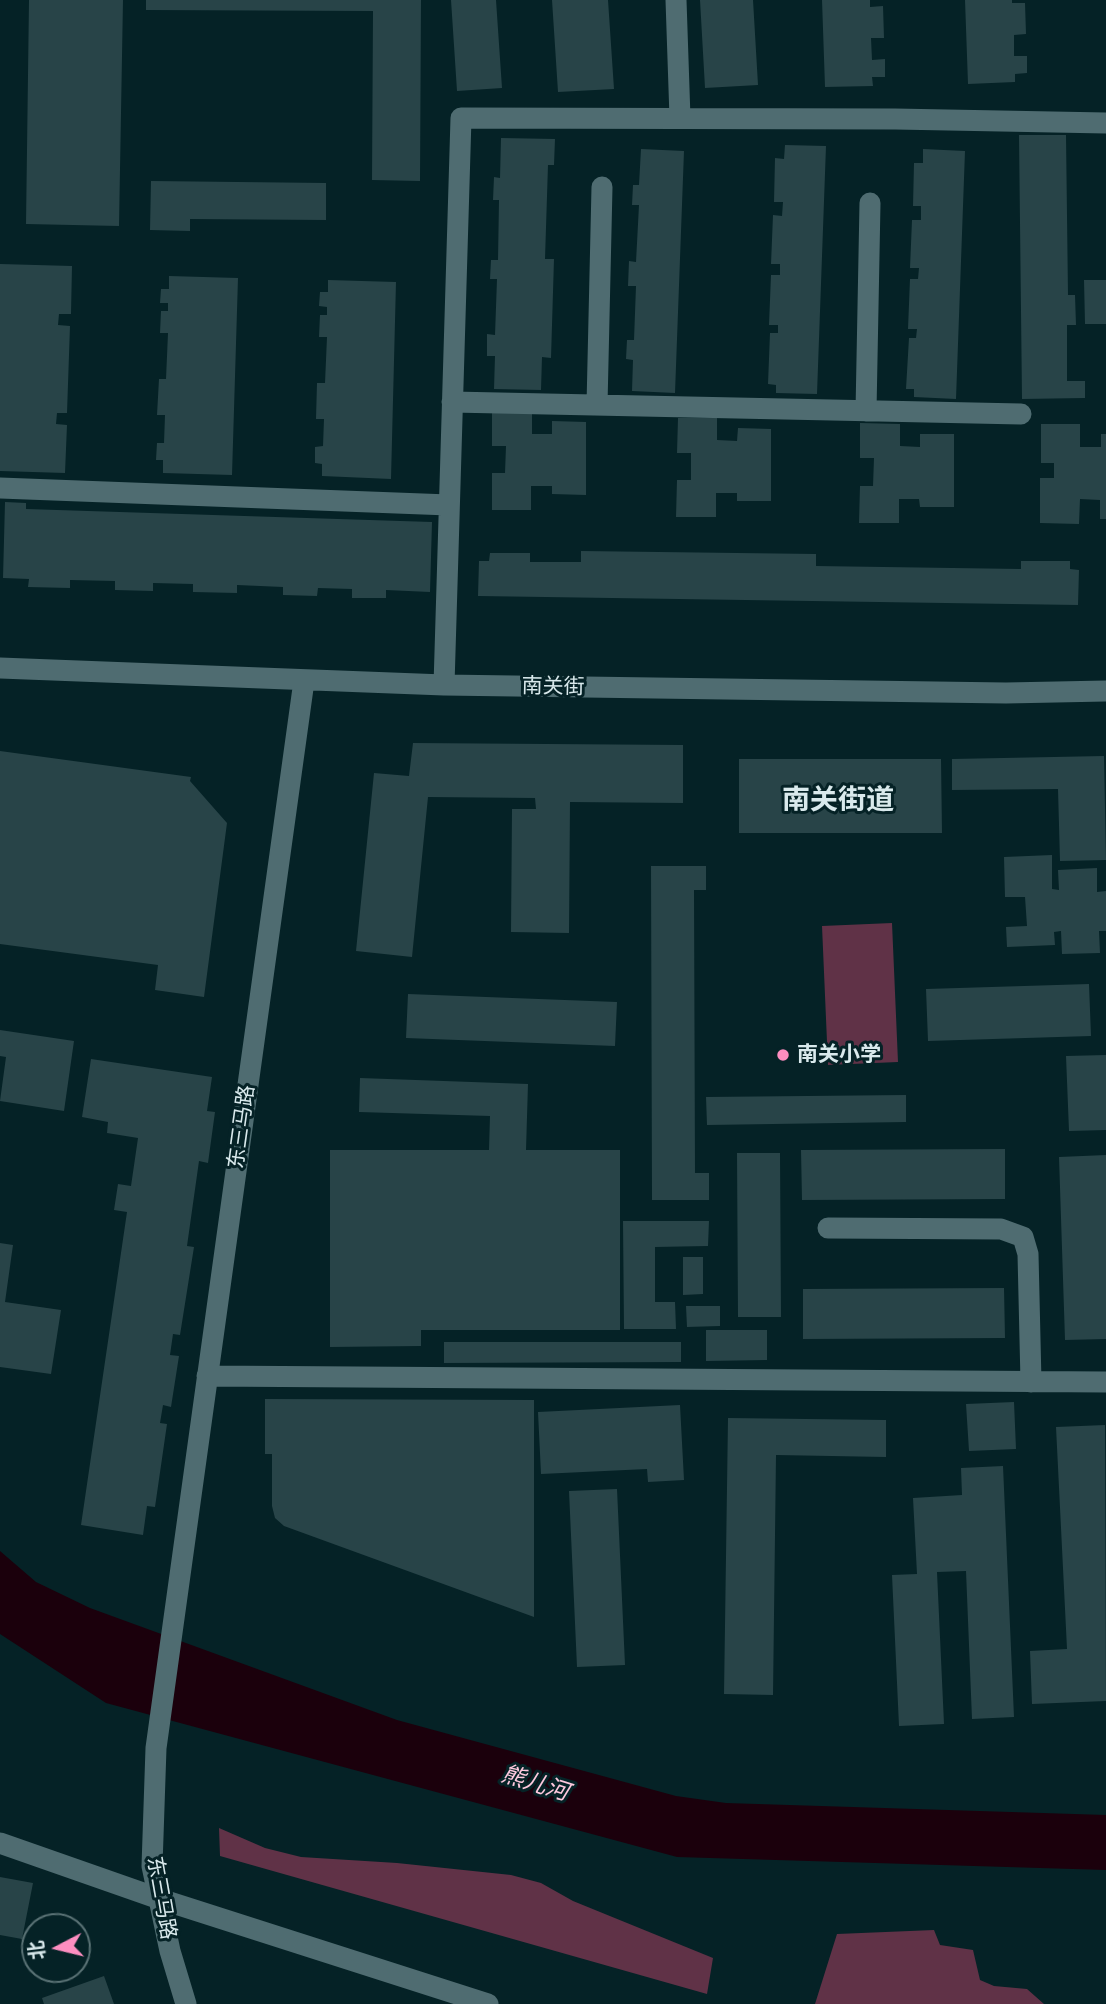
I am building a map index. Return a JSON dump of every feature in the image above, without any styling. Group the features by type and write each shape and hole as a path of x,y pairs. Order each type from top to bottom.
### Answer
{"street":[{"path":"676,0 680,118"},
{"path":"444,685 461,118 895,119 1106,123"},
{"path":"597,405 602,187"},
{"path":"866,411 870,203"},
{"path":"452,402 1021,414"},
{"path":"0,488 449,505"},
{"name":"南关街","path":"0,668 444,685 1006,693 1106,691"},
{"name":"东三马路","path":"186,2004 157,1898 152,1866 156,1748 304,681"},
{"path":"828,1228 1000,1229 1023,1237 1028,1254 1031,1382"},
{"path":"207,1376 1106,1382"},
{"path":"0,1843 157,1898 488,2004"}],"shaded area":[{"path":"892,923 898,1062 828,1065 822,926"},
{"path":"219,1828 265,1848 301,1857 397,1863 511,1875 541,1883 573,1901 713,1958 707,1994 220,1856"},
{"path":"934,1930 940,1945 973,1950 980,1980 994,1986 1027,1989 1044,2004 815,2004 837,1934"}],"water":[{"name":"熊儿河","path":"0,1551 36,1582 90,1608 397,1720 676,1796 726,1803 1106,1815 1106,1870 677,1857 106,1703 0,1634"}],"building":[{"path":"29,0 123,0 119,226 26,224"},
{"path":"146,0 421,0 420,181 372,180 373,11 146,10"},
{"path":"451,0 496,0 502,88 457,91"},
{"path":"552,0 608,0 614,89 558,92"},
{"path":"700,0 753,0 758,85 705,88"},
{"path":"822,0 870,0 870,7 883,6 884,38 871,38 872,60 885,59 885,77 872,77 873,86 825,87"},
{"path":"965,0 1012,0 1012,3 1025,3 1026,34 1014,35 1014,56 1027,56 1027,73 1015,74 1015,82 968,84"},
{"path":"1019,135 1066,135 1068,295 1075,295 1076,325 1067,325 1067,381 1085,381 1085,398 1022,399"},
{"path":"501,138 555,139 554,165 548,165 545,259 554,259 551,358 542,357 541,390 494,389 495,356 487,356 487,334 495,335 497,279 490,279 491,260 498,260 499,200 493,200 494,177 500,178"},
{"path":"785,145 826,146 817,394 776,393 776,385 768,384 770,333 778,333 778,325 769,325 771,275 780,275 780,264 771,264 773,215 782,216 783,202 774,202 775,158 784,159"},
{"path":"641,149 684,151 675,393 632,391 633,360 626,359 627,340 634,340 636,286 628,286 629,261 636,262 639,205 632,205 633,185 639,185"},
{"path":"923,149 965,151 956,399 914,397 914,389 906,389 909,338 916,338 917,329 908,329 910,279 918,279 919,268 910,268 912,220 921,220 921,206 913,206 914,163 923,163"},
{"path":"151,181 326,183 326,220 190,219 190,231 150,230"},
{"path":"0,264 72,266 71,314 59,314 58,325 70,326 67,413 57,413 56,424 67,425 65,473 0,471"},
{"path":"169,276 238,278 232,475 163,473 163,460 156,460 157,443 164,443 165,415 157,415 159,379 166,379 168,333 160,333 161,311 168,311 168,303 160,303 161,289 169,289"},
{"path":"328,280 396,282 391,479 322,476 322,464 315,463 315,447 323,446 324,419 316,419 317,383 325,383 327,337 319,337 320,315 327,315 327,307 319,306 320,292 328,292"},
{"path":"1084,280 1106,280 1106,324 1085,324"},
{"path":"492,411 532,412 532,434 552,434 552,421 586,422 586,495 552,494 552,486 531,486 531,510 492,510 492,473 505,473 506,446 492,446"},
{"path":"678,418 717,418 717,440 737,441 738,428 771,429 771,501 737,501 737,493 716,493 716,517 676,517 677,480 691,480 691,453 677,453"},
{"path":"860,423 900,424 900,446 920,447 920,434 954,434 954,507 920,507 919,499 899,499 899,523 859,523 860,486 873,486 874,458 860,458"},
{"path":"1041,424 1080,424 1080,447 1101,447 1101,434 1106,434 1106,519 1100,519 1100,500 1080,499 1079,524 1040,523 1040,478 1054,478 1054,463 1041,463"},
{"path":"5,502 26,503 26,509 432,522 430,592 386,590 386,598 352,598 352,589 318,588 317,596 283,595 283,587 237,585 237,593 193,592 193,584 153,583 153,591 115,590 115,581 70,580 70,588 28,587 29,579 3,578"},
{"path":"581,551 816,554 816,566 1021,569 1021,561 1070,561 1070,569 1079,570 1078,605 478,596 479,561 489,561 490,553 530,553 530,562 581,562"},
{"path":"413,743 683,745 683,803 570,802 569,933 511,932 512,809 536,809 535,798 428,797 412,957 356,951 374,773 409,776"},
{"path":"0,751 191,777 190,781 227,823 204,997 155,990 158,965 0,944"},
{"path":"1104,756 1106,860 1060,861 1058,789 952,790 952,759"},
{"path":"739,759 941,759 942,833 739,833"},
{"path":"1052,855 1052,889 1059,890 1058,870 1097,868 1097,892 1106,891 1106,931 1099,931 1100,953 1062,954 1061,931 1054,932 1055,945 1007,947 1006,927 1027,926 1025,897 1005,897 1004,857"},
{"path":"651,866 706,866 706,890 694,890 695,1173 709,1173 709,1200 652,1200"},
{"path":"1089,984 1091,1036 928,1041 926,989"},
{"path":"408,994 617,1002 615,1046 406,1038"},
{"path":"0,1030 74,1041 64,1111 0,1101 6,1057 0,1056"},
{"path":"1106,1055 1106,1130 1069,1131 1066,1056"},
{"path":"91,1059 212,1077 207,1111 215,1112 208,1163 199,1161 187,1246 194,1247 180,1335 173,1334 170,1355 179,1356 171,1407 163,1405 160,1423 167,1424 155,1507 147,1506 143,1535 81,1525 127,1212 114,1210 118,1184 131,1186 138,1138 107,1133 108,1122 82,1117"},
{"path":"360,1078 528,1084 526,1150 620,1150 620,1330 421,1330 421,1346 330,1347 330,1150 489,1150 490,1116 359,1112"},
{"path":"906,1095 906,1122 707,1125 706,1097"},
{"path":"1005,1149 1005,1199 802,1200 801,1150"},
{"path":"737,1153 780,1153 781,1317 738,1317"},
{"path":"1106,1155 1106,1339 1065,1340 1059,1157"},
{"path":"623,1221 709,1221 708,1246 655,1247 655,1302 675,1302 676,1329 624,1329"},
{"path":"0,1243 13,1245 5,1302 61,1310 51,1374 0,1367"},
{"path":"683,1257 703,1257 703,1294 683,1295"},
{"path":"1004,1288 1005,1338 803,1339 803,1289"},
{"path":"686,1306 720,1306 720,1326 687,1327"},
{"path":"706,1330 767,1330 767,1360 706,1361"},
{"path":"444,1342 681,1342 681,1362 444,1363"},
{"path":"265,1399 534,1400 534,1617 284,1526 275,1518 272,1506 272,1454 265,1454"},
{"path":"1014,1402 1016,1449 969,1451 966,1404"},
{"path":"680,1405 684,1480 648,1482 647,1469 541,1474 538,1412"},
{"path":"728,1418 886,1420 886,1457 776,1455 773,1695 724,1694"},
{"path":"1105,1425 1106,1701 1032,1704 1030,1651 1067,1649 1056,1427"},
{"path":"1003,1466 1014,1717 972,1719 966,1571 937,1572 944,1724 899,1726 892,1575 917,1574 913,1498 962,1495 961,1468"},
{"path":"617,1489 625,1665 577,1667 569,1491"},
{"path":"0,1877 33,1883 27,1913 21,1913 21,1939 0,1935"},
{"path":"104,1976 114,2004 44,2004 42,1998 91,1983 91,1981"}],"place":[{"name":"南关小学","path":"783,1055"}],"district":[{"name":"南关街道","path":"838,801"}]}
